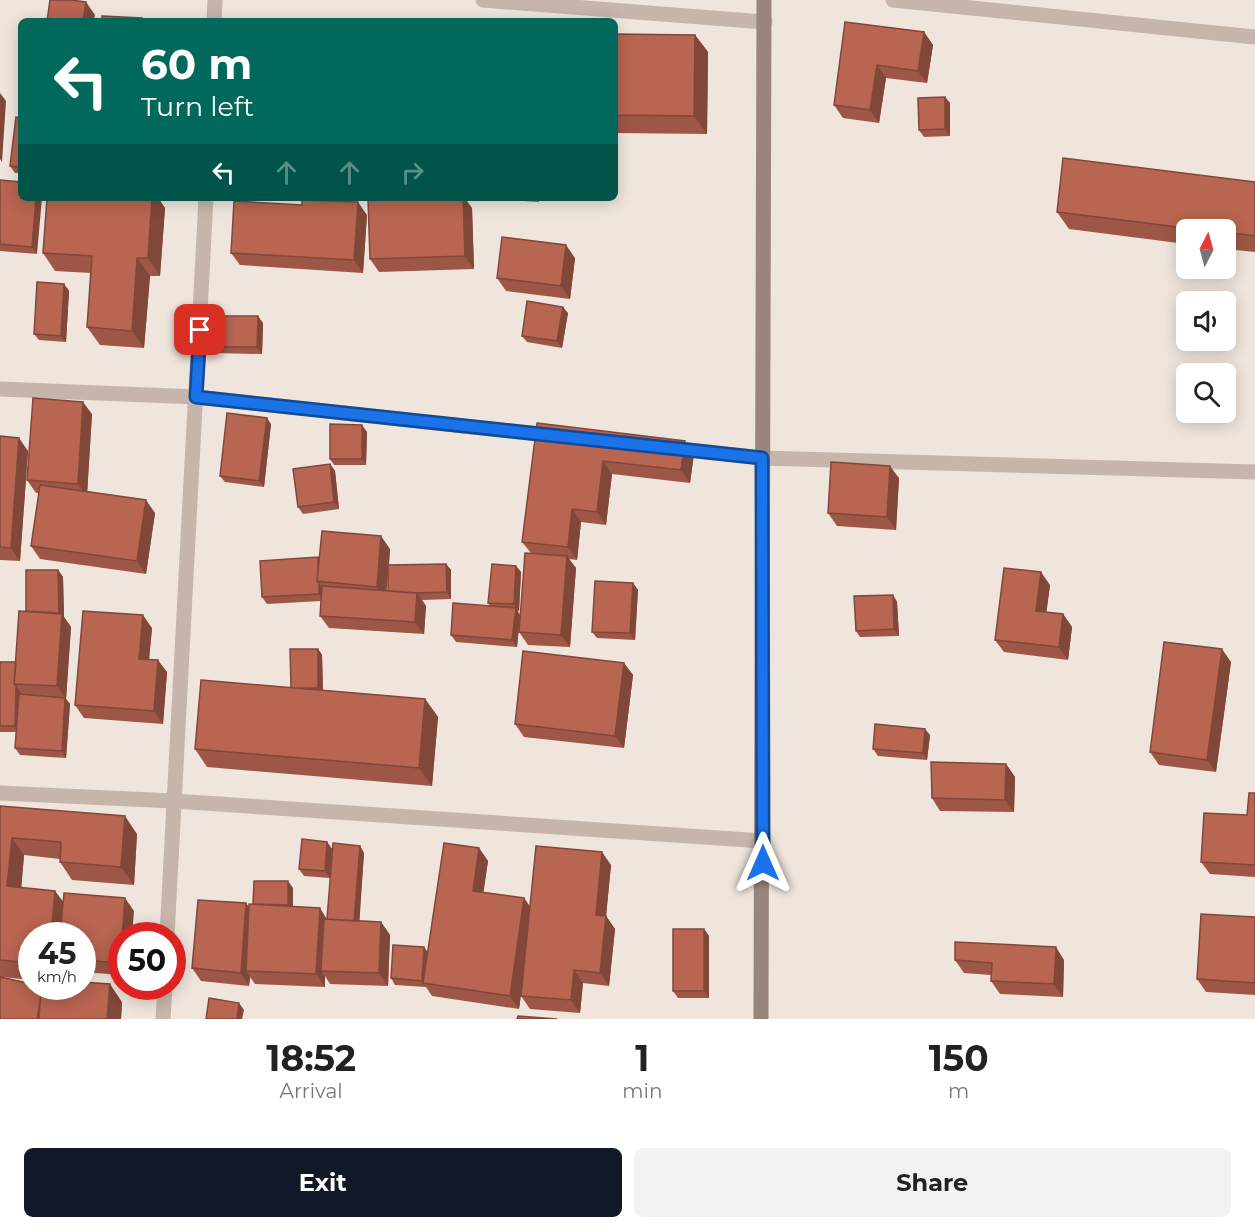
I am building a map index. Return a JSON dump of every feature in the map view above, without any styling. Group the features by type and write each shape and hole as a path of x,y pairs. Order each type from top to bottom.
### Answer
{"main road":[{"path":"761,1019 764,0"}],"street":[{"path":"214,18 215,0"},
{"path":"483,0 765,22"},
{"path":"893,0 1255,37"},
{"path":"169,922 206,201"},
{"path":"0,389 196,397 573,437"},
{"path":"656,446 762,458 1255,472"},
{"path":"0,793 174,801 763,841"},
{"path":"163,1019 164,1000"}],"building":[{"path":"50,0 86,2 83,18 47,18"},
{"path":"102,16 142,18 102,18"},
{"path":"845,22 924,32 918,71 877,65 870,110 834,105"},
{"path":"618,34 695,35 694,116 618,115"},
{"path":"945,97 945,129 919,130 918,98"},
{"path":"16,117 18,117 18,167 10,166"},
{"path":"1063,158 1255,182 1255,236 1236,233 1236,219 1176,219 1176,227 1057,212"},
{"path":"0,180 18,182 18,201 36,201 32,247 0,244"},
{"path":"47,201 152,201 148,258 137,258 132,331 87,327 92,256 43,253"},
{"path":"234,201 302,205 302,201 358,202 354,260 231,253"},
{"path":"368,201 463,201 465,256 370,259"},
{"path":"502,237 566,245 561,286 497,278"},
{"path":"37,282 64,284 61,336 34,334"},
{"path":"527,301 563,307 557,341 522,336"},
{"path":"210,316 258,316 257,347 210,347"},
{"path":"33,398 83,402 78,484 27,480"},
{"path":"227,413 267,418 259,481 220,476"},
{"path":"537,423 685,441 681,470 603,461 597,512 572,509 568,547 522,542"},
{"path":"330,424 362,425 362,459 330,459"},
{"path":"0,436 19,438 11,548 0,547"},
{"path":"831,462 890,466 887,517 828,513"},
{"path":"330,464 334,502 298,507 293,469"},
{"path":"40,485 146,500 137,561 31,546"},
{"path":"322,531 381,536 377,587 317,581"},
{"path":"525,553 567,556 561,635 519,632"},
{"path":"318,557 319,594 262,597 260,561"},
{"path":"446,564 447,592 388,591 388,565"},
{"path":"492,564 516,566 514,604 488,603"},
{"path":"1004,568 1041,572 1036,611 1063,614 1059,647 995,640"},
{"path":"26,570 58,570 59,613 26,611"},
{"path":"595,581 633,583 630,633 592,632"},
{"path":"322,586 417,593 415,622 320,616"},
{"path":"893,595 894,629 856,631 854,596"},
{"path":"453,603 516,608 512,640 451,635"},
{"path":"19,611 62,614 57,686 14,684"},
{"path":"83,611 143,615 139,659 158,660 154,711 75,705"},
{"path":"1164,642 1222,649 1207,760 1150,752"},
{"path":"290,649 318,649 318,688 291,688"},
{"path":"523,651 624,663 615,736 515,724"},
{"path":"0,662 16,662 15,726 0,726"},
{"path":"201,680 425,699 419,768 195,749"},
{"path":"19,694 65,698 62,751 15,748"},
{"path":"875,724 925,729 923,753 873,749"},
{"path":"931,762 1006,764 1005,800 932,798"},
{"path":"1249,793 1255,793 1255,865 1201,862 1204,813 1247,815"},
{"path":"0,806 125,816 121,867 60,862 61,842 12,838 7,886 55,891 52,922 18,922 18,962 0,960"},
{"path":"302,839 327,842 325,871 299,869"},
{"path":"333,843 360,846 354,921 327,919"},
{"path":"444,843 479,848 473,891 524,898 510,996 423,983"},
{"path":"536,846 602,852 596,915 606,916 600,973 574,970 571,1000 521,996"},
{"path":"254,881 288,881 288,905 253,904"},
{"path":"64,893 125,898 123,922 108,922 108,962 96,961 96,922 61,922"},
{"path":"198,900 246,903 241,973 192,968"},
{"path":"249,904 320,908 316,974 246,971"},
{"path":"1201,914 1255,917 1255,983 1197,979"},
{"path":"324,919 381,922 379,973 321,971"},
{"path":"673,929 704,929 704,991 673,991"},
{"path":"955,942 1056,947 1054,984 991,981 992,963 955,960"},
{"path":"393,945 424,947 422,981 391,978"},
{"path":"0,977 18,981 18,1000 40,1000 37,1019 0,1019"},
{"path":"96,983 108,984 107,1019 39,1019 40,1000 96,1000"},
{"path":"209,998 239,1003 237,1019 206,1019"},
{"path":"518,1016 557,1019 517,1019"}],"route":[{"path":"200,330 196,397 762,458 763,863"}]}
